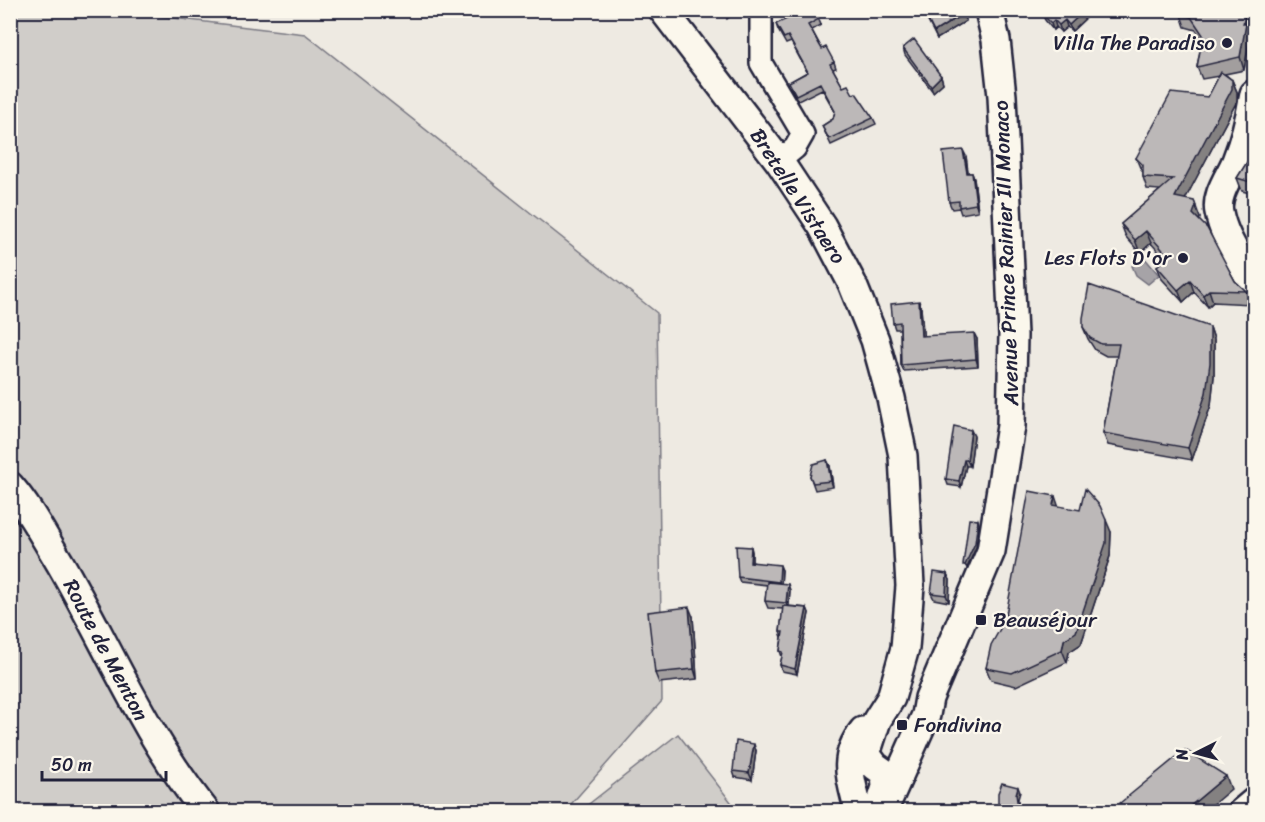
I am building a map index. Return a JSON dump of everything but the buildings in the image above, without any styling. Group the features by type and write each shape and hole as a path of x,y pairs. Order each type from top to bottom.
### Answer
{"main road":[{"name":"Bretelle Vistaero","path":"663,10 779,160 822,226 852,283 874,340 891,398 903,456 909,520 910,586 905,648 891,698 877,720 866,754 875,766 879,799"},
{"name":"Avenue Prince Rainier III Monaco","path":"879,799 917,712 929,698 992,551 1011,426 1013,335 1002,96 996,40 989,10"},
{"path":"1254,94 1250,122 1236,162 1222,190 1218,209 1223,230 1254,287"},
{"name":"Route de Menton","path":"10,486 32,516 86,608 159,747 206,812"},
{"name":"Bretelle Vistaero","path":"877,720 863,730 850,752 851,778 879,799"},
{"path":"1242,812 1254,802"}],"street":[{"path":"761,10 761,63 803,134 795,148 779,160"}],"shaded area":[{"path":"10,11 116,11 305,34 657,313 662,701 565,811 11,811"},
{"path":"1143,256 1159,275 1148,284 1136,275 1132,266"},
{"path":"678,734 738,811 580,811"}],"place":[{"name":"Villa The Paradiso","path":"1227,43"},
{"name":"Les Flots D'or","path":"1183,258"},
{"name":"Beauséjour","path":"981,620"},
{"name":"Fondivina","path":"902,725"}]}
